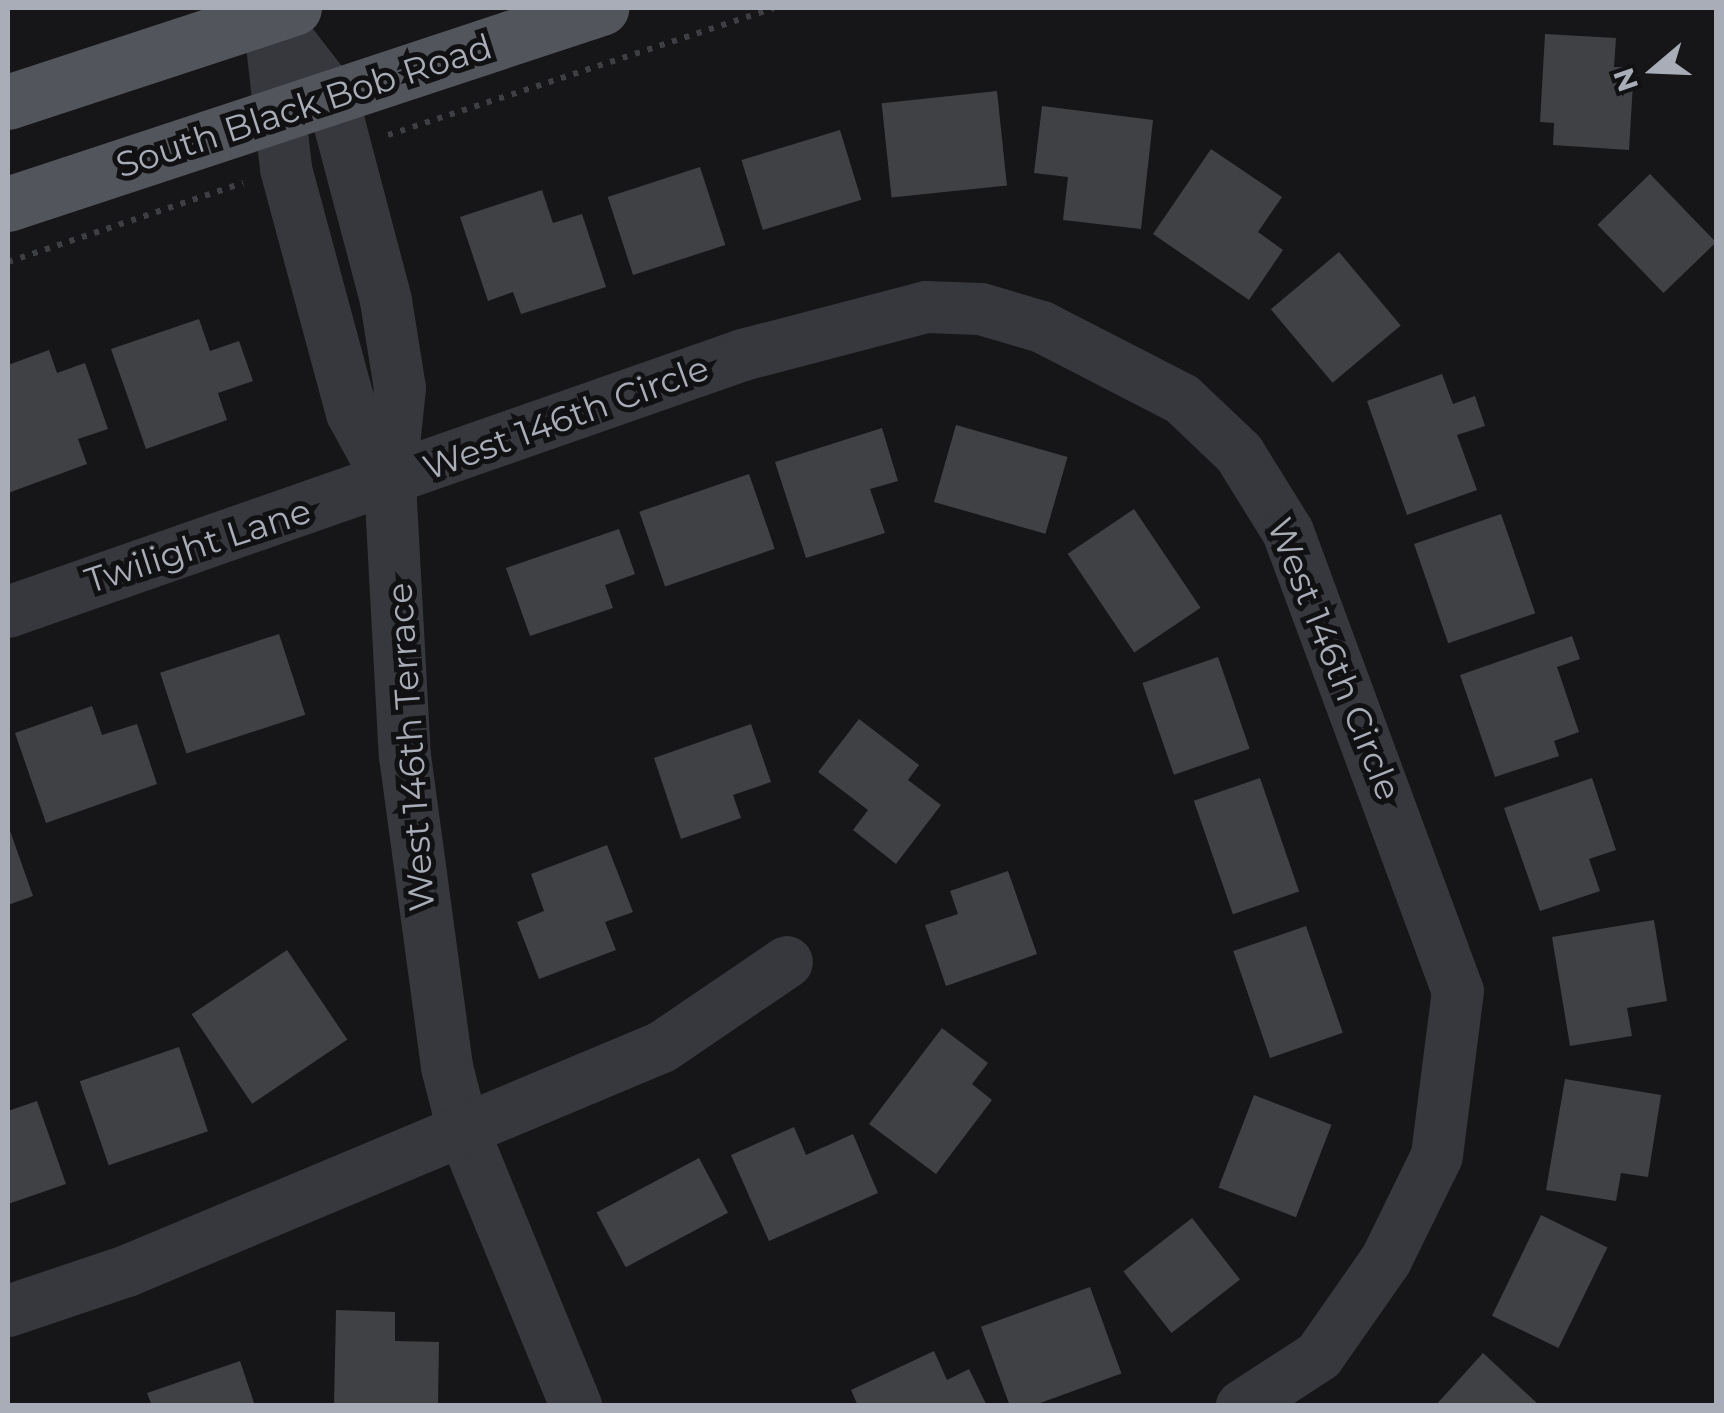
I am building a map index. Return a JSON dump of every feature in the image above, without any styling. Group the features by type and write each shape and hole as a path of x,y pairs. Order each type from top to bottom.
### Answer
{"main road":[{"name":"South Black Bob Road","path":"8,204 601,8"},
{"path":"8,102 277,10"}],"street":[{"name":"West 146th Terrace","path":"277,10 332,96 386,301 400,388 390,483 418,902 463,1130 576,1406"},
{"name":"West 146th Terrace","path":"277,10 273,116 352,413 390,483"},
{"name":"West 146th Circle","path":"390,483 743,355 926,307 996,314 1124,364 1182,399 1240,453 1288,532 1458,990 1437,1156 1386,1260 1320,1356 1242,1406"},
{"name":"Twilight Lane","path":"8,612 390,483"},
{"path":"8,1311 662,1047 788,962"}],"building":[{"path":"1545,34 1616,38 1614,67 1634,67 1629,150 1553,145 1554,123 1540,122"},
{"path":"997,91 1007,185 892,198 882,103"},
{"path":"1042,106 1153,120 1141,229 1063,220 1068,177 1034,173"},
{"path":"840,130 861,200 763,230 742,160"},
{"path":"1211,149 1282,197 1258,232 1283,250 1249,300 1153,234"},
{"path":"700,167 725,245 633,275 608,197"},
{"path":"1650,174 1716,242 1663,293 1597,225"},
{"path":"542,190 553,223 582,214 606,287 521,314 513,292 488,301 460,217"},
{"path":"1339,252 1401,326 1333,383 1271,309"},
{"path":"199,319 210,351 239,341 253,381 218,393 227,420 146,449 111,349"},
{"path":"49,350 57,373 85,363 108,429 78,439 87,464 8,493 8,365"},
{"path":"1442,374 1453,404 1475,396 1485,426 1457,435 1477,490 1407,515 1367,401"},
{"path":"956,425 1068,457 1045,534 934,502"},
{"path":"882,428 898,481 870,489 885,533 806,558 775,462"},
{"path":"749,474 775,549 665,586 639,512"},
{"path":"1134,509 1201,608 1134,652 1068,554"},
{"path":"1501,514 1535,613 1448,643 1414,544"},
{"path":"619,529 635,574 605,585 613,608 530,636 506,568"},
{"path":"279,634 305,715 186,753 160,673"},
{"path":"1572,636 1580,659 1557,667 1579,732 1554,741 1559,756 1495,777 1460,675"},
{"path":"1218,657 1250,749 1174,775 1142,683"},
{"path":"92,706 102,735 137,724 157,784 46,823 15,733"},
{"path":"859,719 919,765 908,780 941,805 896,864 853,830 868,810 818,772"},
{"path":"751,724 771,782 733,795 741,818 681,839 654,758"},
{"path":"1260,778 1299,891 1233,914 1194,801"},
{"path":"1592,778 1616,850 1589,859 1600,891 1540,911 1504,808"},
{"path":"8,825 33,896 8,905"},
{"path":"607,845 633,912 605,922 616,950 539,979 517,922 544,911 531,874"},
{"path":"1008,871 1037,954 946,986 925,925 958,914 950,891"},
{"path":"1654,920 1667,1001 1627,1008 1632,1036 1570,1046 1552,937"},
{"path":"1306,926 1343,1033 1270,1058 1233,951"},
{"path":"287,950 347,1040 252,1104 192,1014"},
{"path":"942,1028 988,1063 972,1084 992,1100 936,1174 869,1124"},
{"path":"179,1047 208,1131 109,1165 80,1081"},
{"path":"1565,1079 1661,1095 1648,1177 1621,1173 1616,1201 1546,1190"},
{"path":"1254,1095 1331,1125 1296,1217 1219,1187"},
{"path":"37,1101 66,1184 8,1204 8,1111"},
{"path":"794,1127 806,1155 853,1134 878,1193 769,1241 731,1155"},
{"path":"699,1158 728,1213 626,1267 597,1212"},
{"path":"1541,1215 1608,1247 1558,1348 1492,1316"},
{"path":"1192,1218 1240,1279 1171,1333 1123,1272"},
{"path":"1090,1287 1121,1373 1032,1406 1010,1406 981,1327"},
{"path":"336,1310 395,1312 395,1341 439,1342 438,1406 334,1406"},
{"path":"934,1351 947,1380 969,1369 987,1406 858,1406 851,1390"},
{"path":"1483,1353 1540,1406 1435,1406"},
{"path":"240,1361 255,1406 152,1406 147,1393"}]}
